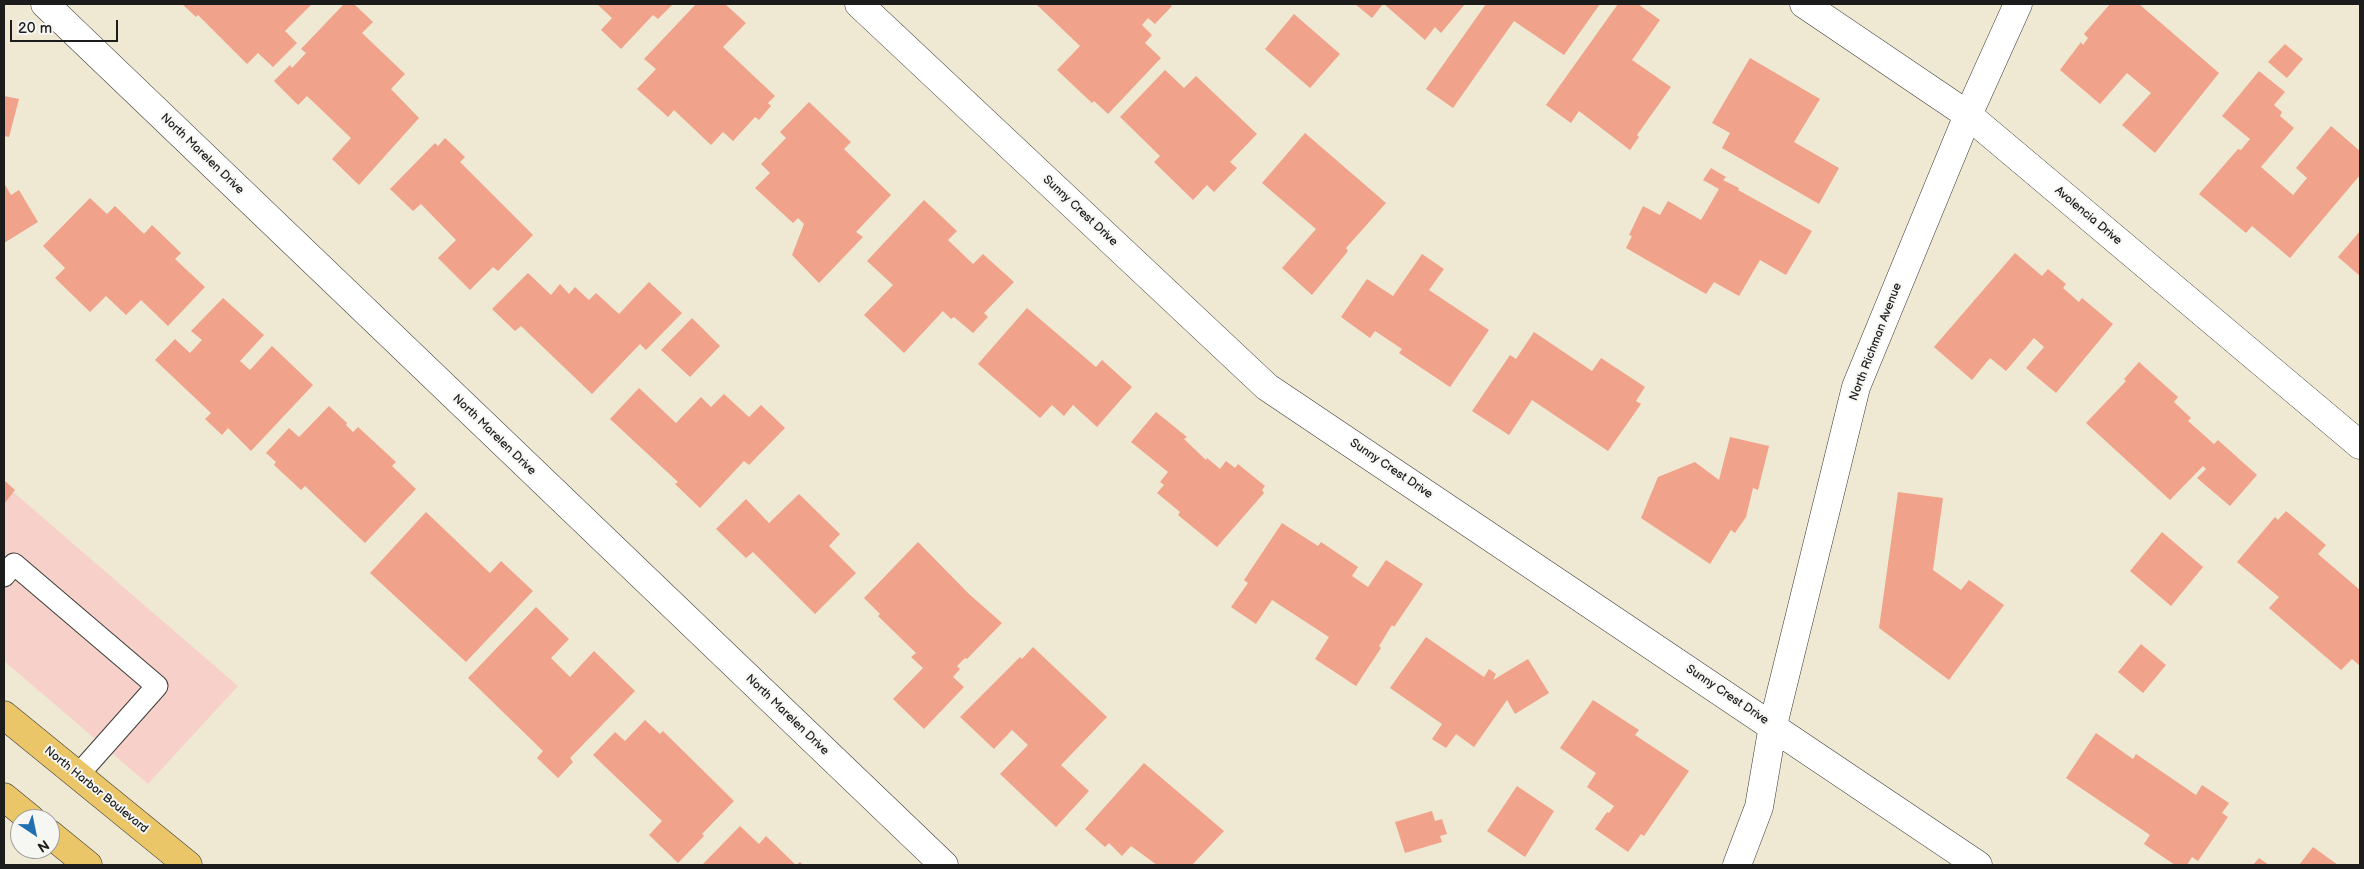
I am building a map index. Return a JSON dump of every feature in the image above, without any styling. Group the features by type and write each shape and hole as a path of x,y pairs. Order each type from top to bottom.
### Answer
{"main road":[{"name":"North Harbor Boulevard","path":"4,715 188,865"},
{"path":"4,797 19,809"},
{"path":"60,842 88,865"}],"street":[{"name":"North Marelen Drive","path":"45,4 944,865"},
{"name":"Sunny Crest Drive","path":"859,4 1267,387 1773,725 1978,865"},
{"name":"Avolencia Drive","path":"1804,4 1968,115 2360,445"},
{"name":"North Richman Avenue","path":"1773,725 1856,387 1968,115 2018,4"},
{"path":"1737,865 1759,807 1773,725"}],"lane":[{"path":"4,576 14,564 157,686 78,775"}],"shaded area":[{"path":"4,484 238,686 148,784 4,661"}],"building":[{"path":"182,4 312,4 285,31 297,43 273,67 258,53 247,64 198,15 196,17"},
{"path":"344,4 354,4 373,22 362,33 405,74 391,89 419,118 359,185 332,159 351,138 307,96 298,105 274,81 290,65 292,68 306,53 301,49"},
{"path":"597,4 673,4 658,19 653,15 621,49 601,30 612,18"},
{"path":"696,4 725,4 746,23 723,47 775,96 768,103 771,106 759,120 755,117 733,141 723,132 711,145 674,110 668,117 637,89 656,69 644,59"},
{"path":"1036,4 1169,4 1172,6 1155,24 1148,18 1142,25 1152,35 1145,43 1161,58 1108,114 1094,101 1092,103 1057,70 1080,46"},
{"path":"1355,4 1383,4 1372,18"},
{"path":"1384,4 1465,4 1441,33 1435,27 1425,40"},
{"path":"1486,4 1600,4 1564,55 1514,21 1453,108 1426,89"},
{"path":"1618,4 1638,4 1660,20 1632,60 1671,87 1637,135 1639,137 1630,150 1579,111 1571,123 1546,105"},
{"path":"2110,4 2139,4 2219,73 2155,153 2122,125 2151,93 2127,73 2100,104 2060,70 2081,42 2083,45 2088,38 2084,34"},
{"path":"1294,14 1340,54 1310,88 1265,49"},
{"path":"2285,44 2303,59 2287,78 2268,62"},
{"path":"1750,58 1820,99 1794,142 1839,168 1819,204 1722,148 1730,133 1712,123"},
{"path":"1165,70 1184,88 1196,76 1257,134 1230,162 1237,168 1214,192 1207,185 1193,200 1154,162 1160,156 1120,117"},
{"path":"2259,71 2285,92 2274,105 2282,112 2280,116 2294,128 2261,167 2293,195 2307,178 2296,168 2331,126 2360,151 2360,175 2290,258 2252,226 2246,233 2199,194 2238,149 2241,150 2250,139 2222,116"},
{"path":"4,96 19,99 9,137 4,136"},
{"path":"809,102 851,142 844,149 891,195 856,232 863,237 819,283 792,255 804,224 798,218 793,223 755,188 770,173 761,164 786,138 780,132"},
{"path":"1305,133 1386,203 1346,248 1348,251 1312,295 1282,268 1316,229 1262,183"},
{"path":"445,138 465,157 460,162 533,235 498,271 493,267 470,290 438,258 456,240 421,204 413,211 390,189 435,143 438,146"},
{"path":"1711,168 1726,177 1723,180 1739,188 1738,190 1812,231 1786,275 1760,260 1739,296 1714,282 1706,294 1626,248 1632,236 1629,235 1643,206 1660,215 1668,201 1701,220 1719,189 1703,180"},
{"path":"4,183 11,195 19,190 38,222 4,243"},
{"path":"90,198 107,214 115,206 144,234 152,225 181,253 175,259 205,287 168,326 141,300 126,315 106,296 90,312 55,278 65,268 43,246"},
{"path":"924,200 957,231 948,240 973,264 983,254 1014,282 984,313 988,317 973,333 954,317 951,319 943,311 904,353 864,315 893,285 867,261"},
{"path":"2360,231 2360,276 2338,257"},
{"path":"2015,253 2042,276 2048,269 2066,284 2063,288 2079,302 2082,298 2113,324 2056,393 2026,368 2044,347 2034,338 2006,371 1990,358 1972,380 1934,347"},
{"path":"1422,254 1444,269 1429,290 1489,330 1450,387 1399,353 1402,349 1375,331 1370,338 1341,317 1367,279 1393,296"},
{"path":"528,273 551,295 560,284 569,294 575,287 589,300 596,293 619,314 649,282 682,313 646,350 640,344 592,394 521,326 515,331 492,309"},
{"path":"223,298 264,335 240,361 250,370 272,346 313,385 251,451 228,428 222,435 205,419 211,413 155,360 175,339 190,353 202,340 191,331"},
{"path":"1027,308 1096,367 1102,360 1132,387 1097,427 1073,405 1064,416 1052,405 1040,418 978,364"},
{"path":"692,318 720,346 690,377 661,350"},
{"path":"1534,332 1592,371 1601,358 1645,387 1636,401 1641,404 1608,451 1532,400 1509,435 1472,411 1510,355 1516,359"},
{"path":"2139,362 2178,397 2174,402 2191,418 2188,421 2214,444 2218,440 2257,475 2230,506 2197,478 2206,469 2203,466 2170,500 2086,423 2126,381 2124,379"},
{"path":"639,388 676,423 701,397 711,407 724,394 749,417 761,405 785,428 749,465 744,461 700,508 675,484 678,482 610,419"},
{"path":"329,406 347,423 346,425 353,432 358,427 396,462 392,466 416,489 365,543 305,486 301,490 274,465 276,462 266,453 289,428 299,437"},
{"path":"1156,412 1187,437 1184,439 1206,460 1207,458 1220,469 1226,461 1235,468 1238,464 1265,486 1262,490 1264,493 1217,547 1178,515 1180,512 1157,493 1164,485 1160,482 1168,472 1131,442"},
{"path":"1730,437 1769,446 1758,490 1753,488 1746,517 1735,533 1731,530 1710,564 1641,518 1658,477 1695,462 1719,480"},
{"path":"4,480 15,490 4,504"},
{"path":"1898,492 1943,498 1933,570 1961,590 1969,580 2004,605 1949,680 1879,628"},
{"path":"799,494 840,534 829,546 856,573 815,614 753,552 746,558 716,529 746,499 769,523"},
{"path":"2286,511 2326,545 2318,554 2360,590 2360,666 2352,659 2341,670 2269,608 2279,597 2237,562 2275,517 2278,520"},
{"path":"426,512 490,573 501,561 533,591 466,662 370,573"},
{"path":"1282,523 1318,546 1321,542 1358,567 1352,576 1368,587 1386,560 1423,584 1394,627 1392,625 1379,646 1381,648 1356,686 1315,659 1329,637 1272,600 1256,624 1231,607 1248,583 1244,580"},
{"path":"2162,532 2203,567 2171,606 2130,571"},
{"path":"918,542 969,594 1002,623 967,659 965,658 957,666 960,669 953,677 964,687 924,729 893,699 923,668 911,657 916,653 878,616 880,614 864,598"},
{"path":"536,607 569,639 551,658 570,677 594,651 635,691 570,758 573,762 558,778 537,758 543,751 468,678"},
{"path":"1426,637 1484,677 1489,669 1496,674 1493,680 1528,659 1549,693 1515,714 1507,700 1474,747 1456,734 1446,748 1432,739 1442,724 1390,688"},
{"path":"2141,644 2166,665 2143,693 2118,672"},
{"path":"1033,647 1107,717 1061,765 1089,791 1056,827 1000,774 1028,745 1012,730 994,749 960,717 1020,657 1022,659"},
{"path":"1593,700 1639,730 1635,735 1689,771 1644,836 1641,834 1628,852 1595,829 1607,812 1609,813 1614,806 1587,787 1596,773 1560,748"},
{"path":"645,720 660,734 663,731 734,801 702,834 704,836 678,863 649,835 662,821 593,755 615,732 625,741"},
{"path":"2096,733 2133,759 2136,754 2196,795 2202,785 2229,803 2222,813 2228,817 2198,861 2192,857 2187,865 2175,865 2144,844 2150,835 2066,778"},
{"path":"1144,763 1224,831 1192,865 1157,865 1131,846 1122,856 1109,843 1105,847 1085,829"},
{"path":"1517,786 1554,811 1525,857 1487,831"},
{"path":"1432,811 1435,821 1442,819 1447,834 1440,836 1442,842 1405,853 1395,822"},
{"path":"740,826 759,844 766,836 796,865 702,865"},
{"path":"2313,847 2338,865 2299,865"},
{"path":"2259,858 2269,865 2253,865"}]}
